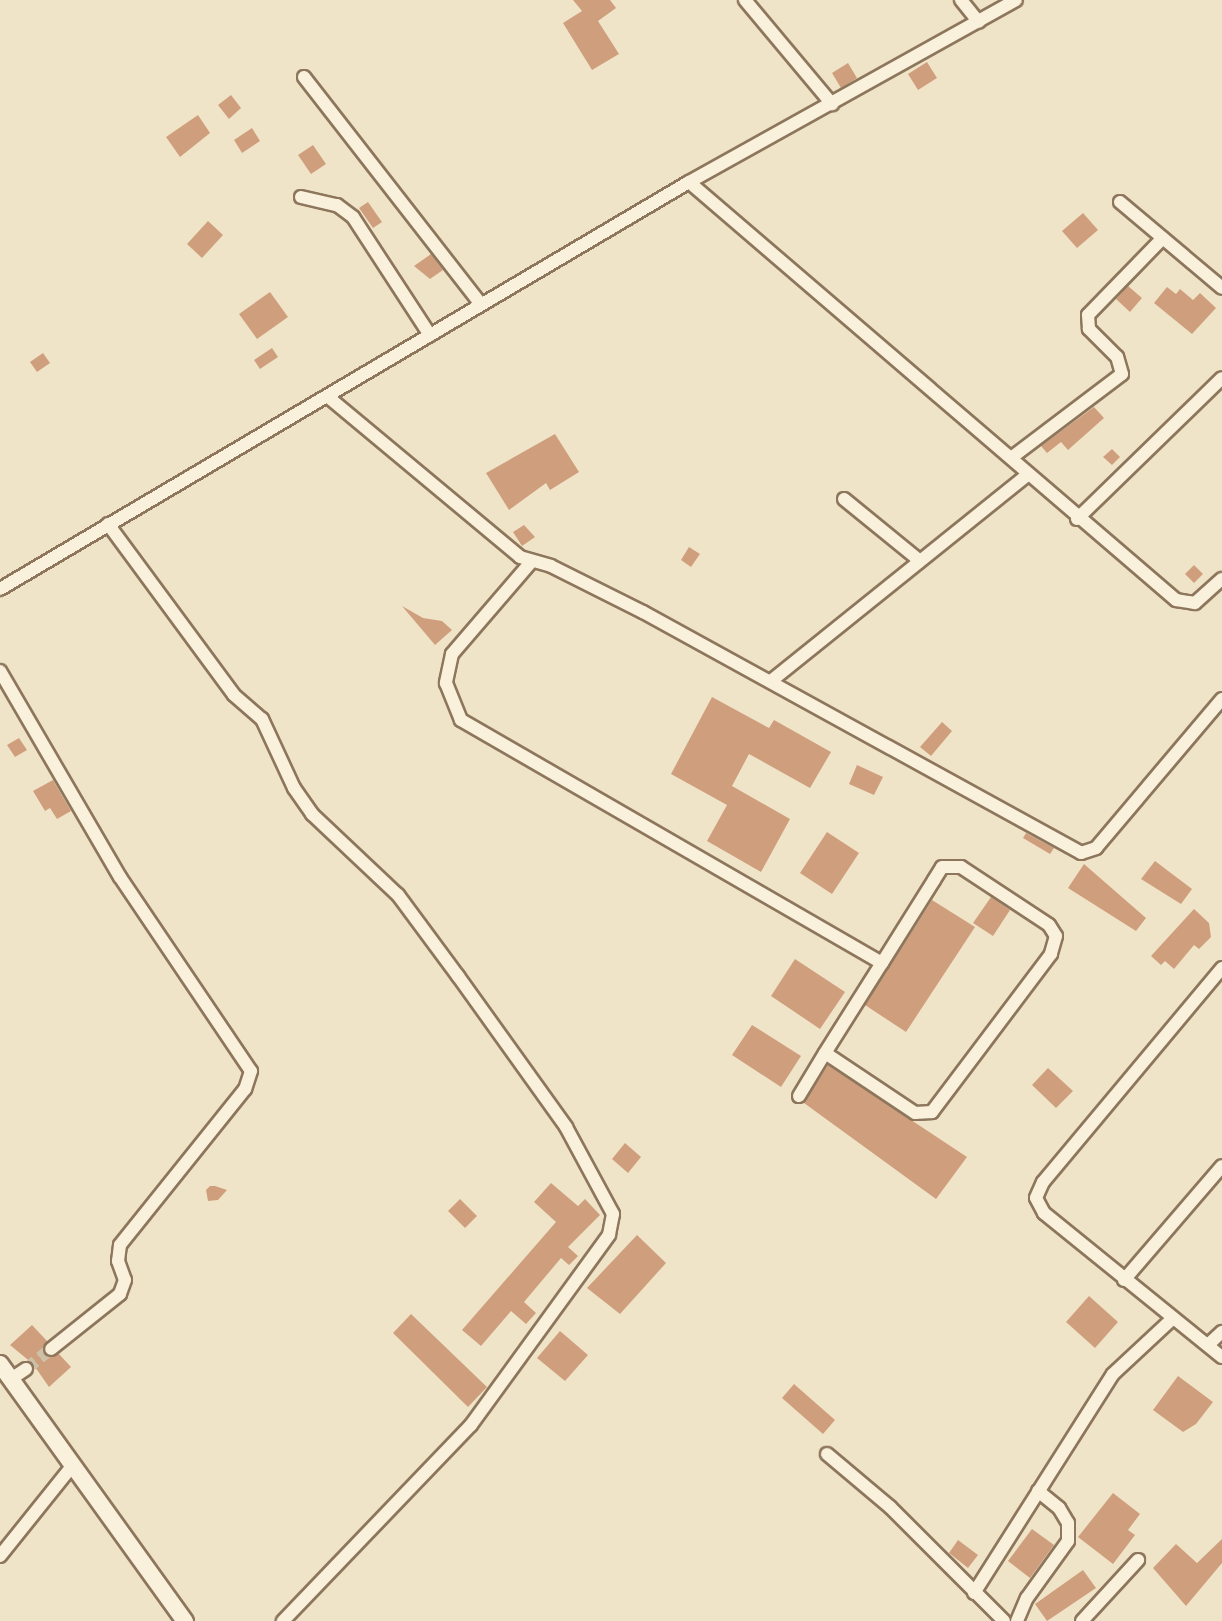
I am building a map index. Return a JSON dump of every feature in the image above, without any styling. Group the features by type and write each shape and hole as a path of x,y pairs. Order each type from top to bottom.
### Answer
{"street":[{"path":"745,0 832,104"},
{"path":"961,0 979,22"},
{"path":"0,589 689,182 1016,0"},
{"path":"304,77 481,304"},
{"path":"689,182 1011,458 1077,519 1186,605 1195,603 1222,579"},
{"path":"301,197 337,205 353,217 430,335"},
{"path":"1120,202 1222,288"},
{"path":"1011,458 1122,374 1117,357 1089,329 1088,314 1163,238"},
{"path":"1077,519 1222,378"},
{"path":"327,396 504,545 532,561 643,612 1081,853 1096,848 1222,699"},
{"path":"771,681 1028,474"},
{"path":"844,499 920,561"},
{"path":"108,524 234,695 262,719 294,788 312,814 398,895 458,976 566,1127 613,1214 609,1235 471,1425 284,1621"},
{"path":"532,561 452,654 446,683 461,720 882,963"},
{"path":"0,671 120,877 251,1071 245,1089 120,1245 118,1261 125,1280 120,1294 51,1349"},
{"path":"799,1096 825,1053 942,867 951,864 1049,925 1056,936 1051,954 932,1112 915,1113 825,1053"},
{"path":"1222,968 1038,1191 1044,1213 1171,1320 1222,1357"},
{"path":"1124,1280 1222,1166"},
{"path":"974,1593 1113,1374 1171,1320"},
{"path":"1209,1345 1222,1332"},
{"path":"0,1364 185,1621"},
{"path":"11,1380 26,1369"},
{"path":"827,1454 890,1507 1004,1621"},
{"path":"0,1556 74,1465"},
{"path":"1017,1621 1027,1598 1068,1541 1068,1523 1059,1508 1038,1491"},
{"path":"1082,1621 1138,1560"}],"building":[{"path":"573,0 610,0 616,8 598,21 619,54 592,70 563,23 582,11"},
{"path":"927,62 937,78 918,90 908,74"},
{"path":"848,63 857,78 841,88 832,73"},
{"path":"231,95 241,108 229,119 218,105"},
{"path":"198,115 210,133 180,157 166,137"},
{"path":"252,128 260,141 242,153 234,140"},
{"path":"313,145 326,164 311,174 298,155"},
{"path":"368,202 382,222 373,228 359,208"},
{"path":"1083,213 1098,230 1077,248 1062,231"},
{"path":"208,221 223,235 202,258 187,244"},
{"path":"431,254 443,270 430,279 414,266"},
{"path":"1128,286 1142,298 1130,312 1116,299"},
{"path":"1167,287 1176,294 1180,289 1193,300 1200,293 1216,308 1192,334 1154,303"},
{"path":"270,292 288,317 257,339 239,314"},
{"path":"272,348 278,357 260,369 254,360"},
{"path":"43,353 50,363 37,372 30,362"},
{"path":"1094,407 1104,418 1068,450 1061,442 1047,453 1041,446"},
{"path":"555,434 579,472 550,490 546,483 509,510 486,473"},
{"path":"1112,449 1120,457 1112,465 1103,457"},
{"path":"524,525 535,537 522,546 513,532"},
{"path":"689,547 700,554 691,567 681,560"},
{"path":"1194,565 1203,574 1194,583 1185,574"},
{"path":"402,606 423,618 442,621 452,630 435,645"},
{"path":"712,697 769,728 774,720 831,752 810,788 749,754 732,786 790,819 761,872 707,841 727,805 671,774"},
{"path":"942,722 952,731 931,756 920,747"},
{"path":"19,738 27,750 15,757 7,745"},
{"path":"857,765 883,777 874,795 849,784"},
{"path":"53,780 71,811 57,819 50,808 45,811 33,791"},
{"path":"827,832 859,853 832,894 800,873"},
{"path":"1026,833 1054,848 1050,854 1023,838"},
{"path":"1155,861 1192,889 1181,904 1141,879"},
{"path":"1084,864 1146,918 1136,931 1068,888"},
{"path":"991,897 1010,910 993,936 973,923"},
{"path":"932,900 975,927 906,1032 865,1005"},
{"path":"1194,909 1209,923 1211,937 1199,949 1194,945 1174,969 1165,961 1161,965 1151,956"},
{"path":"795,959 845,992 820,1029 771,996"},
{"path":"752,1025 801,1056 781,1087 732,1055"},
{"path":"828,1065 967,1157 936,1199 804,1103"},
{"path":"1048,1068 1073,1091 1056,1108 1032,1085"},
{"path":"625,1143 641,1157 628,1173 612,1159"},
{"path":"551,1183 578,1206 585,1199 600,1215 568,1247 578,1256 569,1265 561,1258 524,1302 536,1313 526,1324 511,1311 481,1346 462,1330 556,1222 534,1202"},
{"path":"210,1186 227,1190 218,1200 208,1201 206,1190"},
{"path":"460,1199 477,1216 465,1228 448,1211"},
{"path":"637,1235 666,1263 620,1314 587,1288"},
{"path":"1089,1296 1118,1322 1095,1348 1066,1322"},
{"path":"411,1314 487,1387 468,1407 393,1333"},
{"path":"32,1325 47,1341 45,1355 59,1354 71,1367 49,1387 33,1364 10,1345"},
{"path":"560,1331 588,1355 565,1381 537,1358"},
{"path":"1178,1376 1213,1402 1196,1424 1183,1432 1153,1410"},
{"path":"794,1384 835,1420 823,1434 782,1398"},
{"path":"1113,1493 1140,1514 1128,1530 1135,1535 1113,1564 1078,1537"},
{"path":"1032,1529 1054,1545 1030,1578 1008,1561"},
{"path":"1222,1539 1222,1563 1186,1606 1153,1568 1176,1544 1197,1563"},
{"path":"958,1540 978,1555 968,1568 949,1553"},
{"path":"1083,1570 1096,1588 1047,1621 1035,1604"}],"tunnel":[{"path":"26,1369 51,1349"}]}
